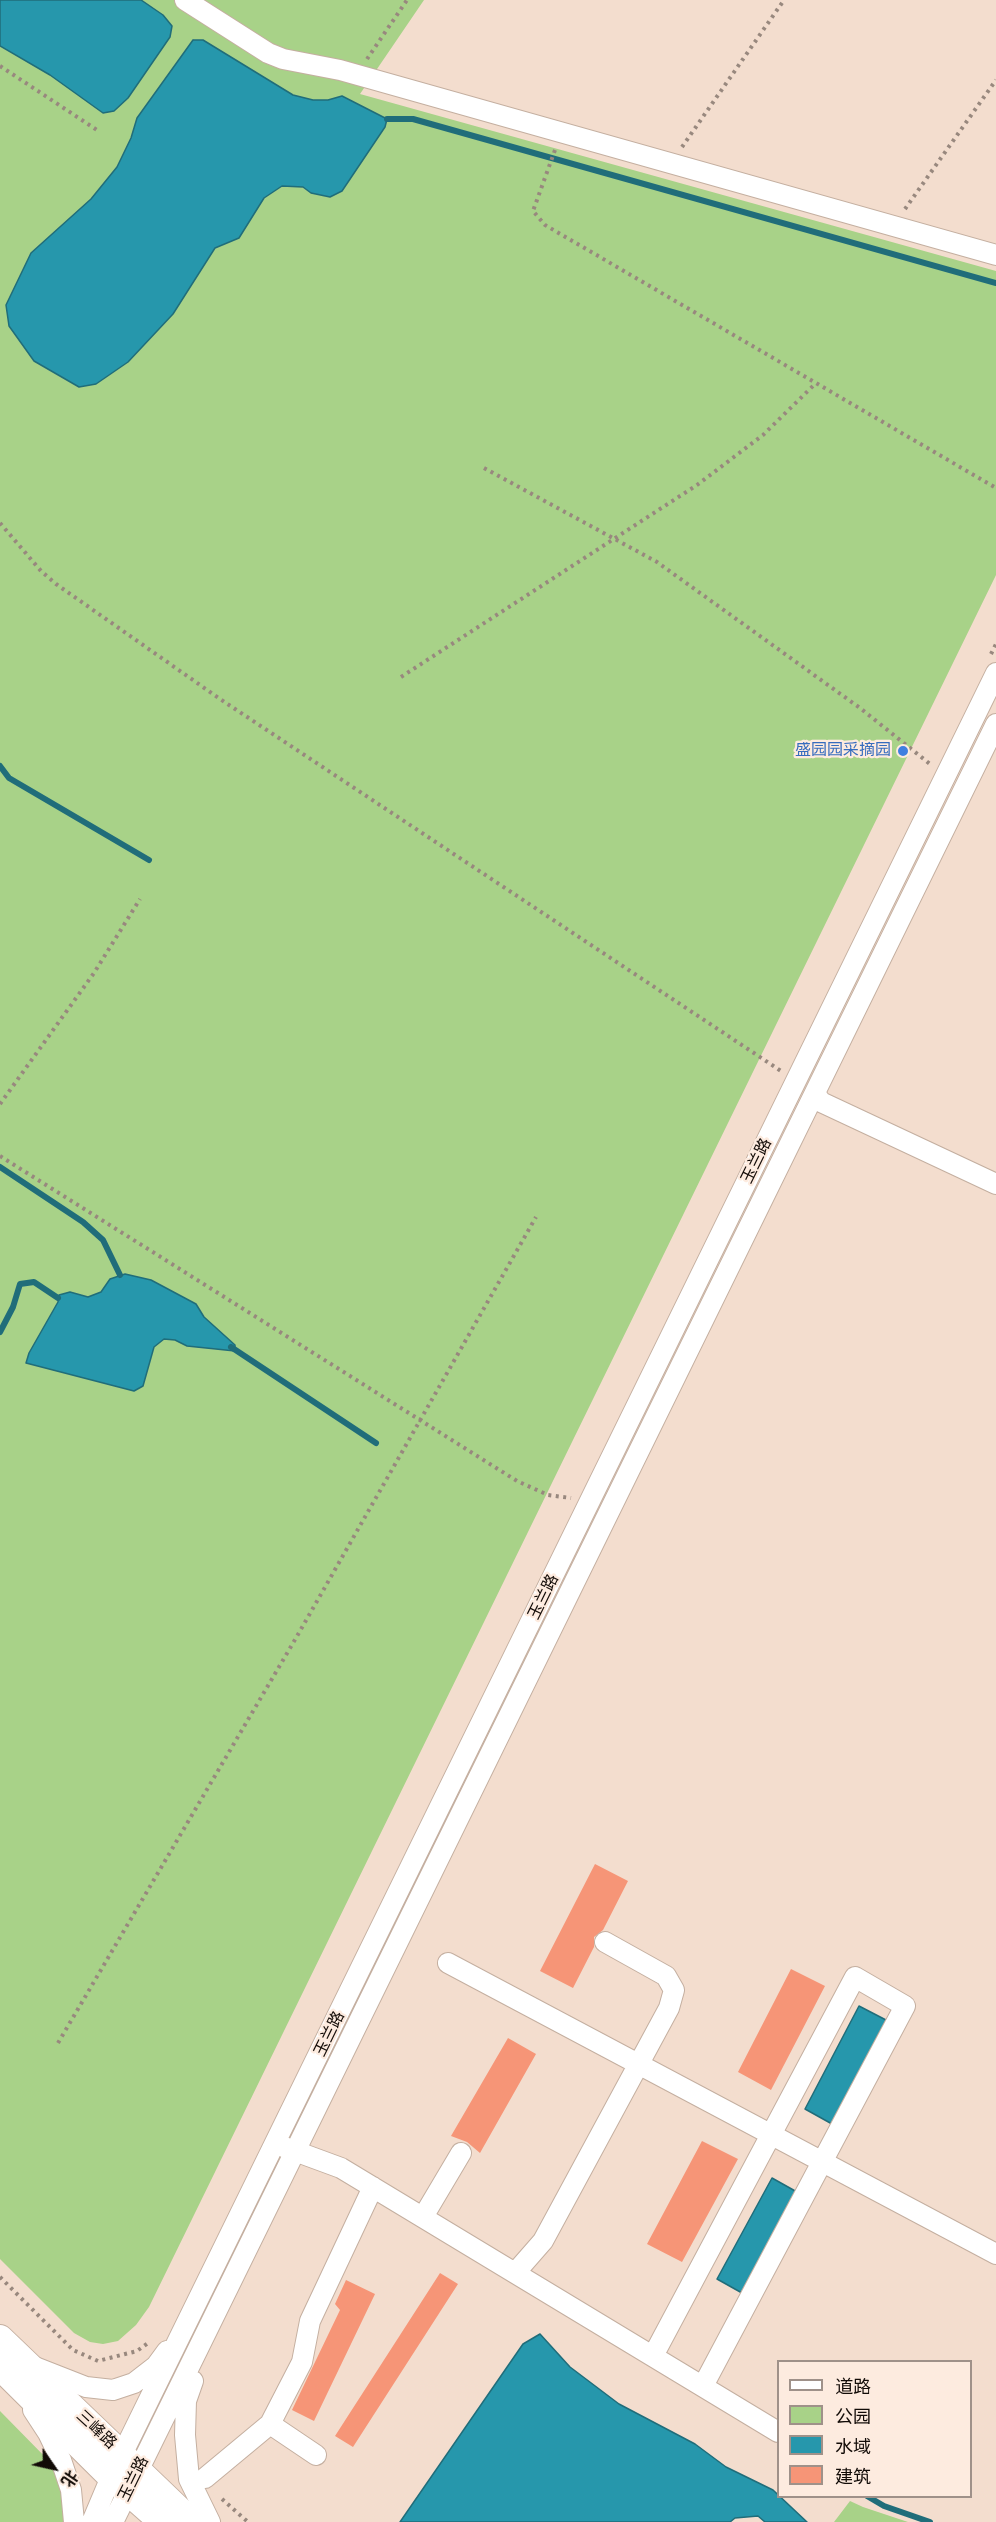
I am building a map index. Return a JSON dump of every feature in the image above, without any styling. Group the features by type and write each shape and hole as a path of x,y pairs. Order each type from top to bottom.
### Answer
{"main road":[{"name":"三峰路","path":"0,2338 12,2369 125,2474 192,2522"},
{"name":"三峰路","path":"125,2474 162,2522"}],"street":[{"path":"185,0 268,53 283,59 356,75 996,255"},
{"name":"玉兰路","path":"113,2522 125,2474 195,2309 996,673"},
{"name":"玉兰路","path":"92,2522 125,2474 213,2318 996,724"},
{"path":"815,1093 821,1102 996,1184"},
{"path":"515,2273 543,2241 669,2008 674,1990 666,1976 605,1942"},
{"path":"448,1963 996,2254"},
{"path":"653,2356 855,1977 905,2006 704,2386"},
{"path":"276,2144 341,2168 777,2431"},
{"path":"423,2217 461,2153"},
{"path":"205,2478 270,2424 302,2362 310,2321 374,2187"},
{"path":"12,2369 113,2390 134,2383 156,2366 195,2309"},
{"path":"210,2522 189,2480 185,2434 186,2401 213,2318"},
{"path":"12,2369 61,2460 71,2490 74,2522"},
{"path":"270,2424 316,2455"}],"path":[{"path":"356,75 407,0"},
{"path":"671,163 784,0"},
{"path":"0,66 100,132"},
{"path":"894,226 996,80"},
{"path":"555,150 533,212 545,225 996,488"},
{"path":"401,677 697,485 763,435 816,383"},
{"path":"484,468 616,538 667,569 860,708 935,768"},
{"path":"0,524 41,571 56,584 220,699 796,1081"},
{"path":"0,1104 94,973 140,899"},
{"path":"0,1156 518,1481 548,1495 591,1500"},
{"path":"58,2043 296,1638 536,1217"},
{"path":"0,2277 73,2350 98,2361 137,2351 154,2337"}],"green space":[{"path":"0,0 424,0 360,94 996,271 996,575 149,2307 136,2325 118,2341 103,2344 90,2342 74,2333 0,2259"},
{"path":"0,2411 53,2465 63,2487 64,2522 0,2522"},
{"path":"850,2501 863,2507 908,2522 834,2522"}],"water":[{"path":"0,0 141,0 163,15 172,26 170,37 128,98 114,111 103,113 50,75 0,46"},
{"path":"193,40 203,40 293,95 313,100 328,100 342,96 387,119 385,127 342,191 330,197 311,193 303,187 282,186 264,198 239,238 215,248 173,314 128,362 96,384 79,387 34,361 9,326 6,305 31,253 91,199 117,167 131,138 137,118"},
{"path":"125,1274 151,1280 196,1304 204,1317 235,1345 235,1351 187,1346 175,1340 164,1339 154,1347 143,1386 134,1391 26,1363 29,1353 58,1302 59,1295 70,1292 88,1297 101,1292 110,1279"},
{"path":"859,2006 886,2020 832,2124 805,2109"},
{"path":"772,2178 797,2192 742,2293 717,2279"},
{"path":"540,2334 570,2367 619,2404 695,2444 726,2467 773,2490 777,2494 777,2498 782,2498 807,2522 765,2522 758,2516 735,2518 730,2522 400,2522 523,2344"}],"building":[{"path":"595,1864 628,1881 603,1930 594,1937 594,1947 573,1988 540,1971"},
{"path":"791,1969 825,1986 771,2090 738,2072"},
{"path":"508,2038 536,2054 480,2153 467,2142 451,2136"},
{"path":"702,2141 738,2159 682,2262 647,2244"},
{"path":"440,2273 458,2284 353,2447 335,2436"},
{"path":"346,2280 375,2294 314,2421 292,2410 340,2310 335,2304"}],"waterway":[{"path":"387,119 413,119 996,283"},
{"path":"0,766 9,778 149,860"},
{"path":"0,1167 83,1222 103,1240 120,1275"},
{"path":"0,1332 13,1307 20,1284 34,1282 58,1298"},
{"path":"231,1347 376,1443"},
{"path":"870,2498 884,2506 930,2522"}],"place":[{"name":"盛园园采摘园","path":"903,751"}]}
